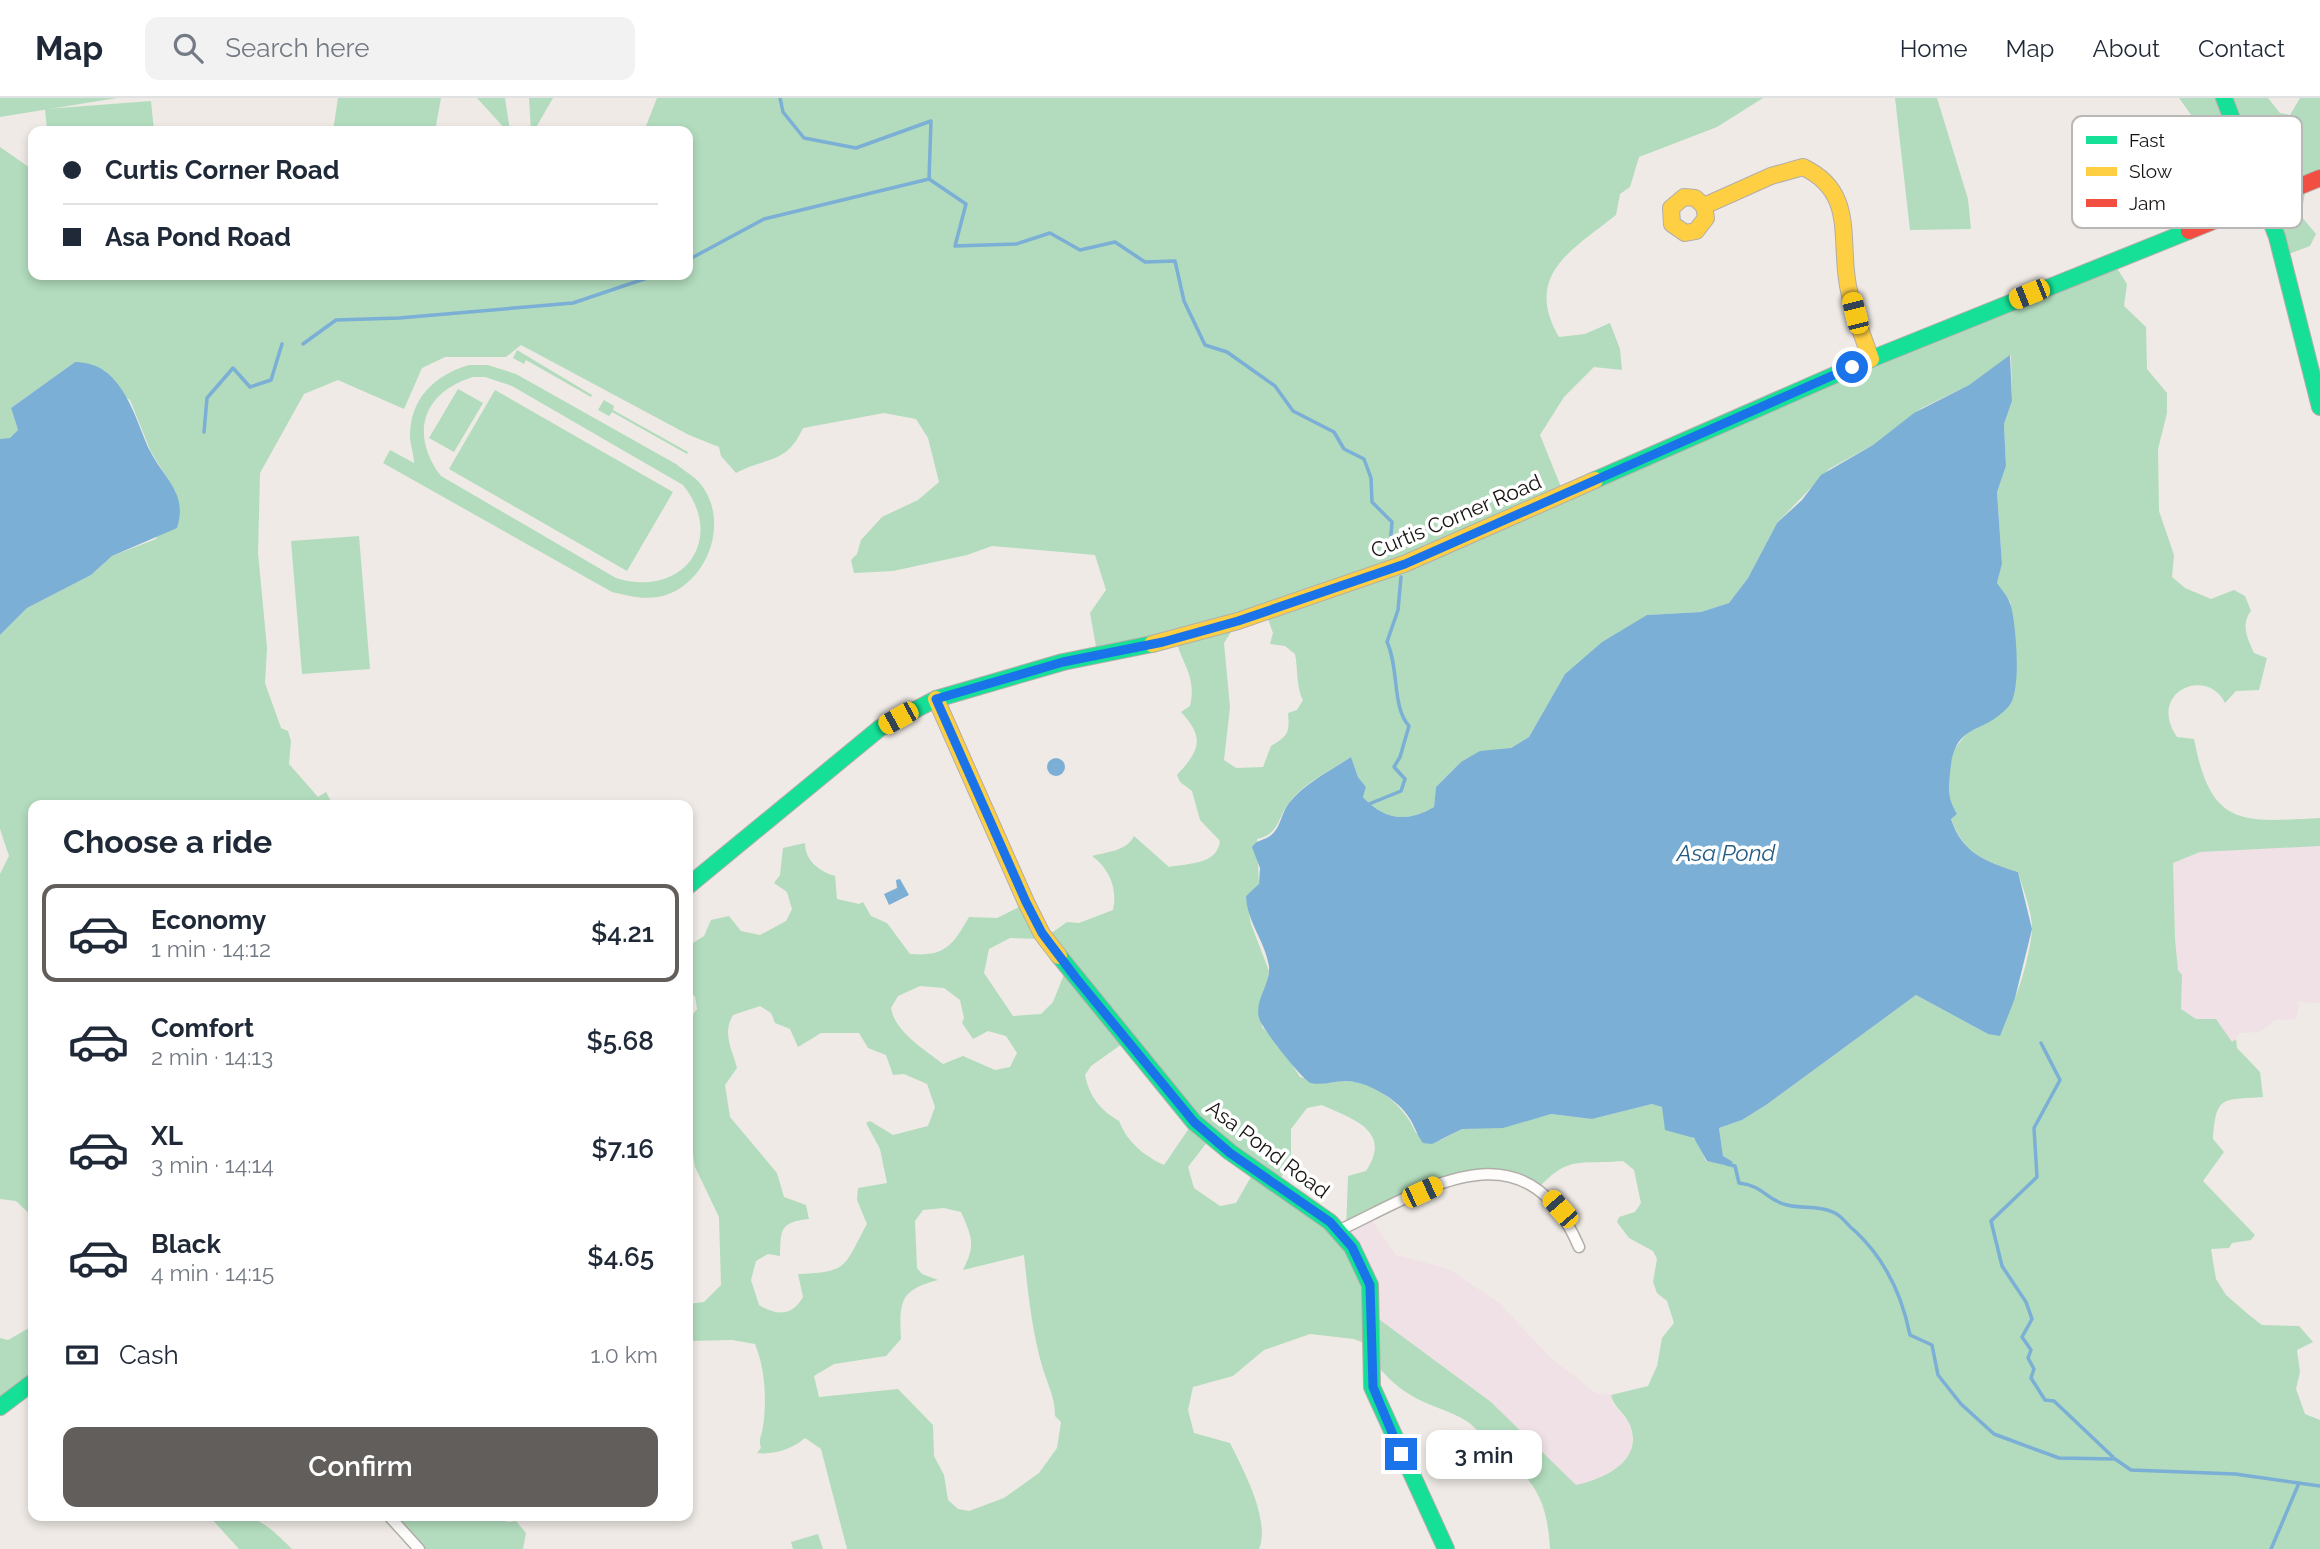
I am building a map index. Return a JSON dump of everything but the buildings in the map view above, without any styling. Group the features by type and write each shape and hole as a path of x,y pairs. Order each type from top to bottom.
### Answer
{"street":[{"path":"2224,98 2231,116"},
{"path":"1704,206 1803,167 1827,179 1836,189 1841,205 1847,281 1871,359"},
{"name":"Curtis Corner Road","path":"2302,185 2320,178"},
{"name":"Curtis Corner Road","path":"693,882 880,728 936,699 1063,662 1163,642 1238,621 1405,564 1871,359 2197,228"},
{"path":"2274,228 2320,407"},
{"name":"Asa Pond Road","path":"936,699 1026,902 1042,933 1076,978 1194,1122 1230,1153 1340,1230 1363,1264 1370,1285 1373,1387 1382,1415 1446,1549"},
{"path":"1340,1230 1445,1181 1489,1175 1517,1178 1548,1195 1570,1226 1579,1247"},
{"path":"0,1407 28,1386"},
{"path":"393,1521 419,1549"}],"shaded area":[{"path":"2320,846 2320,1003 2297,1002 2299,1007 2296,1019 2275,1020 2260,1032 2240,1033 2232,1043 2216,1019 2196,1019 2180,1009 2182,976 2178,970 2175,939 2173,863 2200,852"},
{"path":"1372,1221 1396,1255 1449,1269 1499,1303 1552,1359 1597,1394 1611,1395 1613,1405 1628,1421 1632,1436 1631,1452 1615,1471 1601,1480 1576,1486 1491,1402 1372,1314 1345,1232"}],"green space":[{"path":"0,98 117,98 0,117"},
{"path":"338,98 441,98 436,126 334,126"},
{"path":"477,98 505,98 509,126 502,126"},
{"path":"529,98 553,98 537,126 531,126"},
{"path":"657,98 1763,98 1717,127 1639,157 1630,187 1620,194 1616,215 1569,253 1550,280 1547,297 1549,315 1559,337 1585,334 1610,323 1620,349 1622,370 1594,367 1564,397 1540,435 1561,487 2113,262 2127,284 2124,306 2146,327 2147,369 2167,393 2167,413 2158,449 2159,511 2174,555 2172,577 2185,588 2211,599 2234,590 2245,596 2251,611 2246,622 2248,637 2254,653 2267,658 2259,690 2236,691 2225,703 2217,692 2206,686 2194,685 2174,696 2169,707 2169,721 2177,737 2194,739 2201,768 2210,789 2221,804 2234,813 2269,820 2320,818 2320,846 2200,852 2173,863 2175,939 2178,970 2182,975 2181,1009 2196,1019 2216,1019 2232,1042 2236,1039 2237,1048 2260,1072 2263,1097 2230,1100 2219,1107 2216,1114 2213,1139 2224,1152 2203,1181 2255,1235 2251,1240 2232,1243 2229,1248 2211,1249 2216,1279 2226,1295 2262,1325 2299,1326 2313,1342 2297,1350 2300,1372 2296,1389 2305,1414 2320,1420 2320,1549 1550,1549 1545,1515 1535,1489 1471,1424 1399,1387 1373,1362 1371,1346 1354,1339 1310,1334 1264,1350 1233,1376 1193,1387 1188,1410 1194,1433 1230,1443 1259,1510 1262,1537 1259,1549 847,1549 821,1449 805,1438 783,1450 757,1453 761,1448 765,1395 761,1363 755,1344 732,1340 693,1341 693,1303 704,1302 721,1285 719,1217 695,1167 693,1154 693,1014 697,1009 693,995 693,943 704,936 711,920 729,916 741,931 760,935 786,921 792,909 787,892 774,883 780,875 783,848 805,843 810,860 835,876 837,899 859,904 863,902 871,916 887,923 910,954 932,953 947,947 969,917 997,918 1023,905 1043,939 1067,922 1079,923 1113,910 1111,880 1092,856 1122,848 1134,836 1169,867 1201,862 1214,855 1218,849 1220,841 1200,820 1192,791 1180,782 1177,775 1191,758 1197,744 1194,729 1181,712 1190,706 1190,678 1175,637 1097,652 1090,613 1106,590 1095,555 992,546 967,555 893,571 854,573 851,560 857,554 861,540 882,517 918,500 939,482 928,438 916,419 884,413 803,428 797,440 783,454 736,473 721,456 719,447 689,435 521,345 506,357 445,357 422,368 404,409 338,380 304,394 260,473 258,553 267,648 265,683 281,728 288,731 291,741 289,764 318,797 326,792 330,800 28,800 28,1212 16,1201 0,1199 0,874 9,856 0,829 0,635 27,608 91,575 112,556 156,539 176,492 151,452 130,400 75,362 11,408 18,430 10,439 0,439 0,147 28,167 28,280 693,280 693,126 646,126","holes":["2011,355 2012,401 2004,424 2006,466 1997,491 2002,564 1997,583 2011,603 1993,719 1967,733 1952,752 1947,799 1957,814 1951,818 1956,830 1969,848 1986,860 2018,872 2029,909 2032,931 2024,973 2013,1004 1997,1027 1988,1034 1916,995 1766,1105 1742,1120 1719,1128 1723,1156 1716,1162 1706,1161 1698,1142 1672,1127 1662,1107 1652,1104 1592,1119 1551,1114 1512,1125 1462,1129 1441,1140 1416,1133 1398,1106 1371,1087 1349,1081 1324,1083 1300,1077 1280,1045 1262,1027 1269,971 1251,924 1246,896 1259,885 1257,839 1274,830 1294,797 1351,757 1358,777 1366,787 1363,797 1379,811 1405,817 1434,807 1436,787 1461,762 1511,748 1529,737 1565,674 1602,642 1648,615 1701,612 1729,603 1748,578 1777,523 1829,469 1873,445 1922,408 1969,385","1266,613 1273,633 1270,644 1285,646 1295,654 1298,684 1303,700 1297,710 1288,713 1286,734 1271,746 1263,767 1236,768 1224,760 1230,707 1224,643 1238,621","1010,938 1041,939 1065,972 1053,1002 1041,1014 1013,1016 984,973 989,949","920,986 944,988 960,1000 964,1018 962,1023 973,1039 988,1031 1006,1036 1017,1053 1010,1067 995,1070 963,1056 943,1064 919,1046 898,1025 891,1008 898,996","760,1006 771,1013 775,1023 790,1029 798,1047 821,1033 859,1033 868,1048 886,1055 893,1075 904,1074 927,1084 935,1107 928,1126 893,1135 870,1121 866,1123 880,1149 887,1183 858,1188 857,1200 867,1224 853,1250 836,1269 798,1274 803,1297 794,1308 784,1312 772,1311 759,1305 751,1280 756,1261 768,1254 780,1256 782,1234 787,1225 809,1219 806,1205 784,1197 777,1173 730,1117 725,1085 737,1068 728,1035 733,1015","1122,1044 1190,1127 1164,1165 1137,1148 1119,1121 1101,1107 1089,1090 1085,1075 1091,1066","1322,1105 1356,1121 1372,1136 1375,1145 1373,1157 1366,1171 1348,1176 1346,1230 1468,1179 1496,1178 1536,1191 1557,1171 1575,1164 1623,1161 1634,1170 1641,1203 1635,1212 1619,1217 1617,1222 1629,1238 1653,1251 1657,1259 1653,1282 1657,1293 1667,1301 1674,1323 1662,1338 1657,1366 1648,1386 1611,1395 1629,1423 1633,1436 1632,1447 1619,1466 1610,1473 1576,1485 1491,1402 1372,1314 1360,1261 1325,1222 1276,1185 1291,1162 1291,1129 1307,1108","1208,1141 1252,1175 1236,1203 1220,1206 1194,1188 1188,1167","944,1208 961,1212 971,1241 970,1254 963,1270 1024,1255 1036,1341 1053,1397 1055,1416 1061,1422 1057,1448 1039,1473 1004,1498 969,1511 958,1509 948,1500 944,1475 934,1456 933,1425 898,1389 819,1397 814,1376 834,1364 886,1356 901,1339 904,1299 916,1288 938,1280 922,1274 917,1268 915,1221 923,1210"]},
{"path":"1895,98 1937,98 1968,199 1971,229 1910,230"},
{"path":"2179,98 2268,98 2280,113 2290,115 2300,98 2320,98 2320,176 2307,181 2302,210 2302,116 2192,116"},
{"path":"151,101 154,126 47,126 45,109"},
{"path":"2302,217 2316,234 2310,246 2286,255 2275,228 2302,228"},
{"path":"517,350 592,395 591,397 526,360 524,364 513,358"},
{"path":"469,365 488,365 516,374 676,464 696,479 708,496 714,529 711,546 694,576 681,587 659,597 639,597 612,592 383,463 390,450 414,463 410,436 414,410 435,382","holes":["473,377 485,377 512,386 683,485 695,506 700,526 699,544 691,560 678,572 660,580 640,582 616,578 441,476 425,445 426,416 442,393"]},
{"path":"458,389 483,403 454,452 429,438"},
{"path":"495,390 673,492 627,571 449,469"},
{"path":"604,400 614,406 613,410 688,452 687,454 612,412 609,416 598,410"},
{"path":"359,536 370,669 302,674 291,541"},
{"path":"28,1329 28,1384 0,1405 0,1338 8,1340"},
{"path":"214,1521 257,1521 292,1549 239,1549"},
{"path":"396,1521 516,1521 526,1533 523,1549 421,1549"},
{"path":"818,1534 823,1549 793,1549 791,1542"}],"water":[{"name":"Asa Pond","path":"2010,355 2012,401 2004,424 2006,466 1997,492 2002,564 1997,583 2009,600 2013,615 2017,658 2016,686 2009,706 1999,716 1971,731 1957,745 1949,785 1950,799 1957,814 1951,819 1956,831 1969,848 1986,860 2018,872 2032,929 2015,998 2000,1036 1988,1034 1916,995 1766,1105 1742,1120 1719,1128 1723,1156 1733,1162 1729,1166 1707,1161 1694,1138 1665,1130 1662,1107 1652,1104 1592,1119 1551,1114 1503,1128 1462,1129 1432,1144 1423,1143 1399,1105 1374,1089 1357,1082 1316,1084 1307,1080 1283,1053 1259,1018 1259,1005 1268,979 1269,966 1249,914 1246,896 1259,884 1260,868 1252,847 1274,833 1286,807 1295,796 1351,757 1358,777 1366,787 1363,797 1379,811 1405,817 1434,807 1436,787 1461,762 1480,751 1511,748 1529,737 1565,674 1602,642 1647,615 1701,612 1729,603 1748,578 1777,523 1802,500 1821,475 1873,445 1914,413 1969,385"},
{"path":"75,362 91,364 105,371 116,381 124,394 150,451 177,496 180,516 177,528 112,556 91,575 27,608 0,635 0,439 10,438 18,430 11,408"},
{"path":"1052,758 1060,758 1065,767 1063,774 1052,776 1047,771 1047,763"},
{"path":"900,879 909,895 889,905 884,894 897,888 896,880"}],"waterway":[{"path":"780,98 783,112 804,138 856,148 931,121 929,179"},
{"path":"693,257 764,219 929,179 966,204 955,246 1016,244 1050,233 1080,250 1115,242 1145,262 1175,261 1184,301 1205,345 1227,352 1275,386 1293,411 1334,432 1344,449 1364,459 1371,478 1372,502 1392,522 1390,546"},
{"path":"303,344 336,320 399,318 573,303 641,280"},
{"path":"204,432 207,398 233,368 250,387 271,380 282,344"},
{"path":"1369,804 1401,791 1405,779 1394,767 1400,757 1409,726 1400,709 1387,642 1398,610 1401,577"},
{"path":"2041,1043 2060,1080 2034,1128 2037,1177 1991,1221 2002,1266 2026,1302 2032,1319 2022,1337 2031,1350 2028,1358 2034,1369 2031,1378 2045,1400 2054,1401 2113,1457"},
{"path":"1727,1164 1735,1166 1739,1183 1754,1187 1780,1203 1835,1213 1866,1242 1891,1279 1910,1335 1932,1345 1938,1375 1961,1404 1994,1434 2059,1458 2115,1459 2131,1470 2235,1474 2320,1486"},
{"path":"2271,1549 2299,1483"}],"traffic: fast":[{"path":"2224,98 2231,116"},
{"path":"2274,228 2320,407"},
{"path":"1595,480 1871,359 2189,231"},
{"path":"693,882 880,728 936,699 1063,662 1152,644"},
{"path":"1059,956 1194,1122 1230,1152 1330,1222 1352,1247 1370,1285 1372,1387 1446,1549"},
{"path":"0,1407 28,1386"}],"traffic: slow":[{"path":"1704,206 1706,218 1696,231 1685,233 1672,224 1671,208 1684,197 1695,198 1704,206 1771,176 1803,167 1820,177 1831,189 1838,203 1844,234 1848,286 1871,359"},
{"path":"1152,644 1238,621 1404,564 1595,480"},
{"path":"936,699 1026,902 1042,934 1059,956"}],"traffic: jam":[{"path":"2302,185 2320,178"},
{"path":"2189,231 2196,228"}],"route":[{"path":"1401,1454 1382,1415 1373,1387 1370,1368 1373,1310 1370,1285 1363,1264 1340,1230 1276,1182 1230,1153 1194,1122 1076,978 1042,933 1026,902 936,699 1063,662 1163,642 1238,621 1405,564 1852,367"}]}
